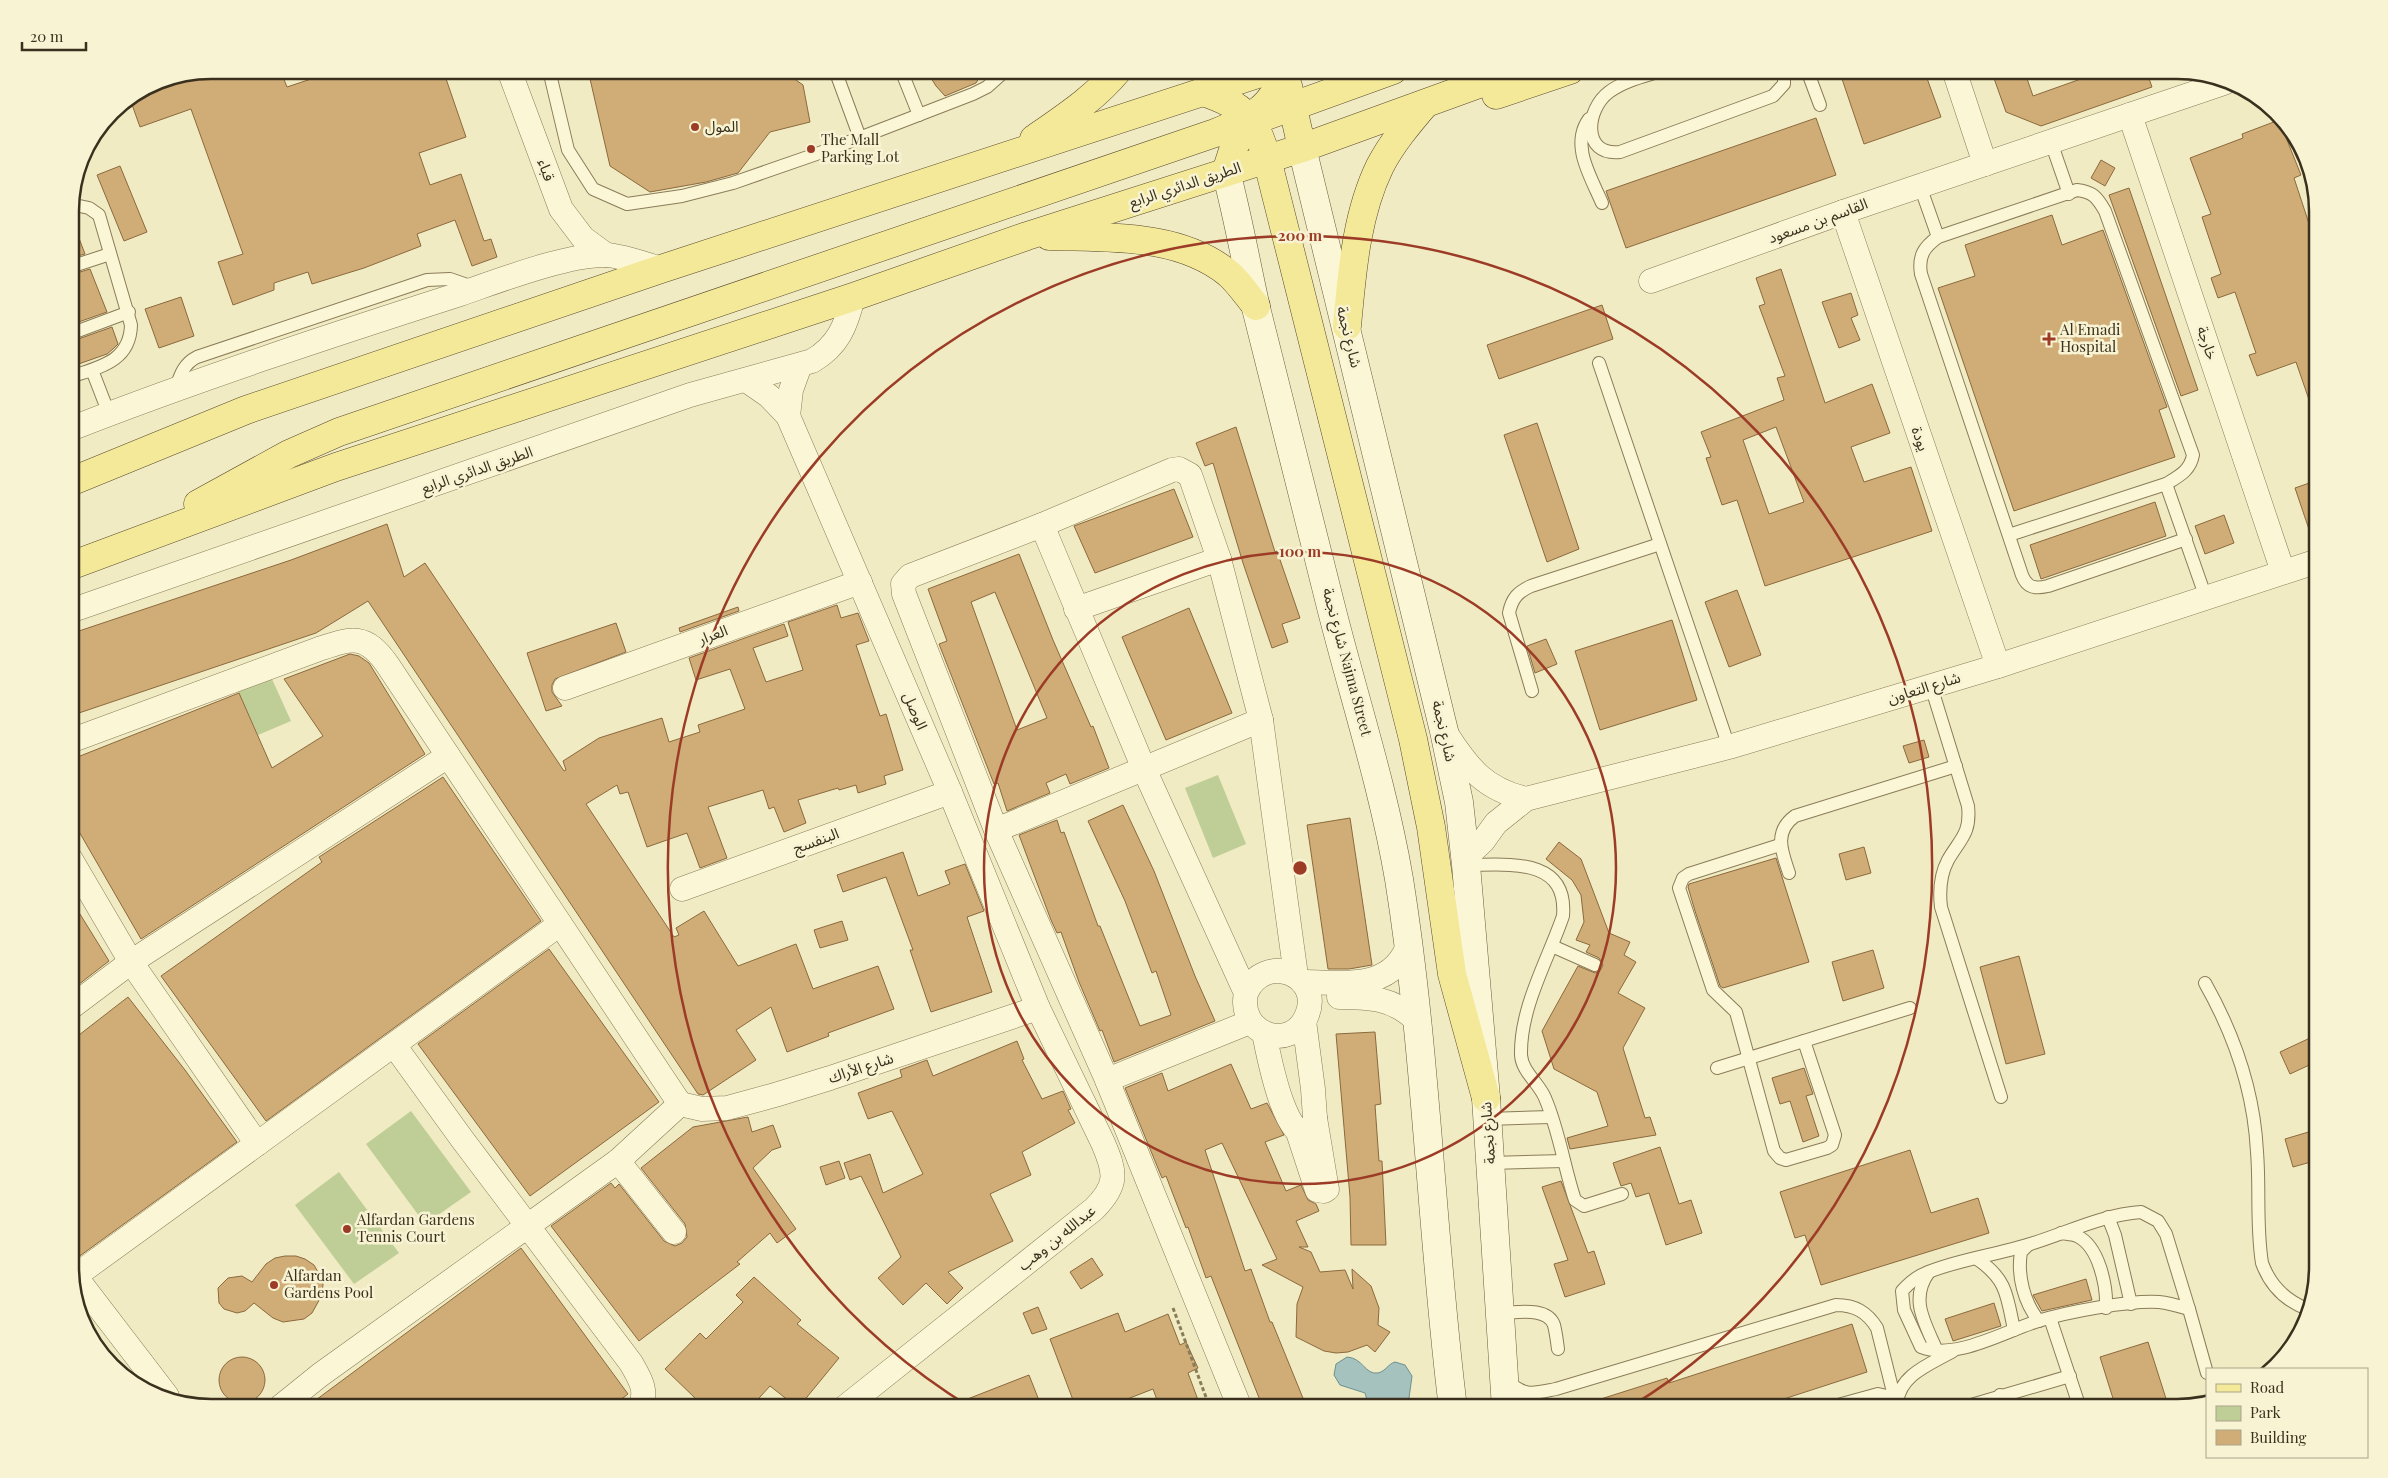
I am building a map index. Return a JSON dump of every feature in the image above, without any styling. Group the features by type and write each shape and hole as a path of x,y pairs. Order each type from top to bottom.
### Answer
{"main road":[{"path":"1012,155 1081,105 1110,79"},
{"path":"1238,79 1267,159 1413,740 1431,827 1452,974 1486,1109"},
{"path":"1226,172 1235,144 1252,119 1270,100 1277,90 1281,79"},
{"name":"شارع نجمة","path":"1286,79 1444,731 1459,802 1486,1109 1500,1313 1510,1392"},
{"path":"142,539 288,454 339,432 1368,79"},
{"name":"الطريق الدائري الرابع","path":"79,563 336,467 853,297 1027,236 1302,148 1493,79"},
{"path":"1452,94 1477,97 1492,96 1543,79"},
{"path":"79,478 246,410 661,269 1012,155 1201,81"},
{"path":"1201,81 1276,138 1302,148"},
{"path":"1201,81 1226,172 1256,306"},
{"path":"1347,326 1355,255 1373,184 1379,167 1394,142 1425,104"},
{"path":"1027,236 1134,240 1193,252 1229,275 1256,306"},
{"name":"شارع نجمة Najma Street","path":"1256,306 1383,799 1409,943 1417,1021"},
{"path":"1417,1021 1431,1155 1445,1343 1452,1399"}],"street":[{"name":"قباء","path":"512,79 561,209 583,238 606,255"},
{"path":"1957,79 1986,164"},
{"name":"القاسم بن مسعود","path":"1651,281 1843,212 2216,85"},
{"name":"خارجة","path":"2130,115 2284,572"},
{"name":"يودة","path":"1843,212 1998,666"},
{"path":"79,426 175,390 476,288 575,259 606,255 661,269"},
{"name":"الطريق الدائري الرابع","path":"79,609 690,395 800,366 812,361 834,345 847,322 853,297"},
{"path":"788,416 791,390 800,366"},
{"name":"الوصل","path":"746,380 769,396 788,416 950,792 1038,1008"},
{"path":"1042,525 1144,769 1246,993 1245,1011 1257,1028 1280,1101 1306,1123 1304,1022 1310,1006 1302,985 1261,720 1219,559 1193,480 1190,474 1179,469 910,576 903,584 904,594 996,830 1107,1080 1236,1399"},
{"path":"1076,609 1219,559"},
{"name":"شارع التعاون","path":"1465,861 1483,841 1496,822 1526,799 1729,747 1998,666 2309,564"},
{"name":"العرار","path":"565,688 860,582"},
{"path":"79,737 319,649 341,642 364,641 376,649 680,1104 618,1161 320,1375 290,1399"},
{"path":"996,830 1261,720"},
{"path":"1444,731 1475,774 1506,794 1526,799"},
{"path":"79,1001 131,962 448,756"},
{"name":"البنفسج","path":"682,889 950,792"},
{"path":"79,873 131,962 257,1144"},
{"path":"79,1274 560,924"},
{"path":"1302,985 1373,980 1393,970 1403,958 1409,943"},
{"path":"1246,993 1255,979 1271,971 1288,972 1302,985 1380,998 1400,1007 1417,1021"},
{"name":"شارع الأراك","path":"680,1104 702,1109 727,1108 775,1095 1038,1008"},
{"name":"عبدالله بن وهب","path":"855,1399 1094,1209 1107,1195 1114,1179 1110,1161 1038,1008"},
{"path":"1107,1080 1257,1028 1275,1036 1286,1035 1296,1030 1304,1022"},
{"path":"394,1045 631,1363 640,1379 642,1399"},
{"path":"618,1161 674,1232"},
{"path":"80,1287 162,1390"}],"lane":[{"path":"551,79 568,150 593,189 627,204 682,196 734,183 919,115 987,87 996,79"},
{"path":"838,79 860,138"},
{"path":"905,79 919,115"},
{"path":"1602,203 1584,160 1581,145 1586,123 1602,98 1618,86 1638,79"},
{"path":"1592,114 1591,132 1594,140 1608,152 1620,152 1773,96 1784,84 1784,79"},
{"path":"1810,79 1820,105"},
{"path":"2051,142 2069,194"},
{"path":"1920,186 1938,237"},
{"path":"2009,535 2166,484 2185,472 2191,464 2193,455 2105,211 2095,195 2077,190 1938,237 1925,246 1919,264 1921,274 2024,580 2028,585 2040,588 2186,539"},
{"path":"79,206 89,208 98,215 129,312 131,337 126,348 118,356 92,370 79,374"},
{"path":"79,264 110,254"},
{"path":"79,331 129,312"},
{"path":"1599,364 1729,747"},
{"path":"92,370 109,414"},
{"path":"2166,484 2206,598"},
{"path":"1532,691 1509,613 1511,603 1516,595 1531,586 1660,544"},
{"path":"1931,686 1968,806 1969,817 1963,840 1943,871 1940,883 1941,907 2001,1097"},
{"path":"1789,873 1780,845 1783,828 1795,816 1956,766"},
{"path":"1780,845 1689,874 1683,878 1679,888 1713,990 1736,1012 1747,1059 1774,1151 1780,1158 1794,1160 1827,1148 1832,1145 1835,1136 1804,1041"},
{"path":"1465,861 1527,867 1548,875 1556,883 1564,905 1563,916 1529,1006 1521,1056 1527,1072 1543,1094 1575,1200 1579,1204 1589,1205 1622,1194"},
{"path":"1552,946 1595,965"},
{"path":"2205,983 2233,1039 2250,1096 2258,1154 2262,1262 2266,1275 2282,1296 2303,1307"},
{"path":"1717,1068 1910,1008"},
{"path":"1486,1109 1551,1117"},
{"path":"1490,1163 1564,1161"},
{"path":"1954,1350 1937,1351 1921,1347 1904,1310 1902,1290 1912,1280 1928,1272 2028,1245 2108,1217 2141,1212 2158,1221 2166,1234 2206,1369"},
{"path":"2108,1217 2115,1235 2131,1304"},
{"path":"2061,1233 2076,1236 2090,1247 2101,1270 2107,1293 2106,1308"},
{"path":"2028,1245 2021,1252 2020,1277 2028,1302 2045,1319 2070,1376 2077,1399"},
{"path":"1977,1259 2000,1278 2014,1330"},
{"path":"1898,1399 1899,1393 1908,1378 1954,1350 2045,1319 2131,1304 2161,1302 2189,1309"},
{"path":"1510,1392 1536,1393 1556,1389 1836,1305 1847,1305 1860,1309 1870,1317 1877,1328 1895,1399"},
{"path":"1500,1313 1539,1313 1546,1316 1554,1325 1558,1349"},
{"path":"2010,1399 2070,1376"},
{"path":"1510,1392 1524,1399"},
{"path":"1860,1399 1878,1394 1887,1396 1890,1399"}],"path":[{"path":"1172,1305 1207,1399"}],"green space":[{"path":"271,677 291,721 258,735 238,691"},
{"path":"1218,775 1246,844 1213,858 1185,788"},
{"name":"Alfardan Gardens Tennis Court","path":"411,1111 471,1192 425,1224 366,1144"},
{"name":"Alfardan Gardens Tennis Court","path":"339,1172 399,1253 354,1284 295,1205"}],"water":[{"path":"1347,1357 1352,1358 1374,1373 1381,1372 1395,1362 1405,1365 1412,1376 1409,1398 1367,1399 1365,1393 1340,1385 1334,1375 1336,1364"}],"building":[{"path":"284,79 287,87 311,79 446,79 466,137 419,153 430,185 461,174 484,241 491,239 497,257 472,266 455,220 417,234 421,246 364,268 312,284 308,272 274,283 274,290 233,305 218,262 243,254 191,109 140,127 132,105 152,92 177,83 194,80"},
{"name":"المول","path":"590,79 795,79 803,85 810,122 770,132 738,173 706,182 650,192 610,166"},
{"path":"932,79 978,79 976,83 945,96"},
{"path":"1842,79 1927,79 1941,117 1864,144"},
{"path":"1994,79 2027,79 2033,96 2081,79 2149,79 2152,87 2041,126 2006,112"},
{"path":"1816,118 1836,175 1626,248 1606,191"},
{"path":"2275,122 2284,134 2301,175 2294,178 2309,224 2309,400 2296,362 2257,376 2249,355 2256,353 2235,292 2218,298 2211,278 2221,274 2202,217 2211,214 2190,158 2243,138 2242,134"},
{"path":"2101,160 2115,168 2105,186 2091,178"},
{"path":"120,166 147,232 124,241 97,175"},
{"path":"2129,188 2198,390 2181,396 2109,195"},
{"path":"2052,215 2062,245 2103,230 2167,407 2159,410 2175,457 2014,511 1938,288 1975,276 1965,245"},
{"path":"79,238 85,254 79,256"},
{"path":"90,269 107,312 79,322 79,272"},
{"path":"1781,269 1825,403 1872,384 1890,433 1851,447 1864,482 1911,467 1932,531 1765,586 1737,500 1722,505 1706,458 1711,457 1701,432 1784,400 1777,378 1785,376 1759,306 1765,304 1756,278","holes":["1776,427 1804,502 1769,514 1743,440"]},
{"path":"1851,293 1858,315 1851,318 1860,340 1839,348 1822,302"},
{"path":"181,297 194,336 159,348 145,309"},
{"path":"1602,305 1613,339 1499,379 1487,345"},
{"path":"112,327 118,344 107,354 79,364 79,339"},
{"path":"1537,423 1579,549 1547,562 1504,435"},
{"path":"1236,427 1275,552 1277,551 1300,618 1282,624 1288,642 1272,648 1243,563 1213,463 1205,466 1196,443"},
{"path":"2309,483 2309,529 2295,488"},
{"path":"1174,489 1193,537 1095,573 1074,526"},
{"path":"2155,502 2166,536 2041,579 2030,545"},
{"path":"2224,515 2234,543 2205,554 2195,526"},
{"path":"387,524 404,577 425,563 564,771 566,770 563,761 599,738 662,718 669,742 700,732 698,725 745,709 730,669 696,680 689,658 784,624 788,636 753,648 766,682 803,670 788,622 837,605 841,618 858,613 869,641 856,645 880,716 886,714 903,770 884,776 886,784 858,793 856,785 839,790 838,788 798,800 806,823 784,832 774,807 769,809 763,790 708,807 727,858 700,868 687,833 647,847 628,792 620,794 617,785 586,804 674,937 679,935 676,928 704,911 738,966 796,944 813,989 878,966 894,1009 828,1033 829,1036 787,1052 771,1007 736,1030 756,1060 703,1095 698,1094 368,601 316,633 79,713 79,631 291,560"},
{"path":"1019,554 1053,640 1091,727 1093,726 1109,768 1070,784 1066,774 1046,783 1050,793 1007,811 998,783 994,784 939,644 947,641 928,589","holes":["995,592 1047,718 1017,730 971,602"]},
{"path":"1737,590 1761,655 1729,667 1705,602"},
{"path":"738,607 739,611 680,632 679,628"},
{"path":"1189,608 1232,713 1166,740 1122,637"},
{"path":"1672,620 1697,700 1600,730 1575,651"},
{"path":"616,623 626,652 555,679 552,685 552,692 562,706 546,711 527,653"},
{"path":"1546,639 1557,664 1535,673 1527,646"},
{"path":"350,654 359,656 369,663 425,754 141,939 79,832 79,756 239,693 272,768 323,736 284,679"},
{"path":"1924,740 1929,757 1909,763 1903,746"},
{"path":"443,777 541,921 266,1121 161,976 322,862 319,857"},
{"path":"1123,805 1154,871 1195,976 1215,1021 1114,1062 1102,1030 1100,1031 1079,982 1061,932 1057,933 1051,920 1019,835 1057,820 1061,833 1064,832 1098,926 1100,926 1140,1026 1171,1015 1156,971 1152,973 1125,901 1088,821"},
{"path":"1350,818 1372,965 1349,969 1328,969 1307,825"},
{"path":"1559,842 1581,859 1609,933 1630,942 1624,955 1636,962 1618,993 1645,1008 1623,1048 1645,1118 1650,1117 1656,1135 1570,1149 1567,1138 1608,1126 1597,1092 1554,1069 1542,1031 1578,966 1595,973 1600,971 1603,965 1599,958 1586,952 1590,945 1576,940 1584,922 1581,895 1572,880 1546,859"},
{"path":"1864,847 1871,873 1846,880 1839,854"},
{"path":"903,852 918,896 950,884 945,871 965,864 984,911 967,917 992,992 931,1012 910,950 913,950 886,877 843,892 837,875"},
{"path":"1776,858 1809,962 1723,988 1720,986 1695,911 1688,887 1689,884"},
{"path":"79,913 109,961 79,984"},
{"path":"842,921 848,940 820,948 814,930"},
{"path":"549,949 659,1102 530,1196 418,1044"},
{"path":"1873,950 1884,988 1843,1001 1832,962"},
{"path":"2019,956 2045,1054 2006,1064 1980,967"},
{"path":"128,997 185,1070 237,1142 79,1256 79,1035"},
{"path":"1375,1032 1381,1104 1375,1105 1379,1161 1382,1161 1386,1245 1351,1245 1350,1197 1336,1034"},
{"path":"2309,1038 2309,1065 2290,1074 2280,1052"},
{"path":"1017,1041 1024,1059 1022,1060 1042,1099 1063,1091 1071,1109 1068,1110 1075,1123 1022,1152 1031,1175 990,1194 1013,1241 948,1272 963,1288 947,1304 926,1283 903,1305 878,1278 901,1257 861,1176 850,1180 844,1163 870,1154 883,1193 923,1174 892,1111 868,1119 858,1093 902,1077 900,1070 927,1060 933,1076"},
{"path":"1231,1064 1251,1109 1267,1103 1284,1135 1265,1142 1286,1191 1301,1185 1308,1200 1316,1204 1319,1211 1296,1221 1308,1247 1299,1247 1311,1252 1320,1272 1345,1270 1353,1289 1352,1269 1371,1286 1379,1308 1378,1325 1390,1332 1375,1352 1367,1345 1348,1352 1324,1351 1296,1337 1297,1304 1303,1287 1262,1265 1277,1259 1222,1143 1205,1150 1245,1271 1251,1269 1270,1322 1272,1322 1303,1399 1259,1399 1211,1276 1206,1278 1188,1227 1186,1228 1166,1176 1162,1178 1125,1088 1162,1073 1168,1091"},
{"path":"1804,1068 1813,1094 1806,1096 1819,1136 1803,1142 1790,1101 1780,1104 1772,1078"},
{"path":"748,1117 752,1132 773,1125 781,1147 772,1150 753,1168 796,1229 777,1243 770,1233 737,1262 740,1264 639,1341 551,1226 611,1183 615,1188 619,1184 664,1241 675,1246 682,1243 687,1237 685,1224 641,1168 693,1127"},
{"path":"2309,1132 2309,1163 2293,1167 2285,1139"},
{"path":"1660,1147 1679,1204 1691,1200 1702,1233 1666,1245 1649,1193 1636,1197 1631,1183 1621,1186 1613,1163"},
{"path":"1910,1150 1931,1213 1978,1198 1989,1233 1821,1285 1805,1235 1795,1238 1780,1192"},
{"path":"839,1161 845,1178 826,1185 820,1167"},
{"path":"1561,1181 1588,1253 1594,1251 1605,1284 1565,1297 1554,1264 1568,1260 1542,1187"},
{"path":"521,1248 628,1394 622,1399 317,1399"},
{"path":"296,1256 314,1265 323,1284 322,1295 312,1313 304,1319 283,1322 273,1318 254,1303 245,1311 237,1313 224,1309 219,1303 218,1288 228,1278 242,1276 252,1282 266,1264 275,1258"},
{"path":"1092,1258 1103,1275 1081,1289 1070,1272"},
{"path":"754,1277 801,1320 797,1324 839,1358 805,1399 787,1399 770,1386 758,1399 696,1399 665,1369 700,1333 706,1339 743,1302 736,1295"},
{"path":"2086,1279 2092,1300 2042,1311 2033,1295"},
{"path":"1994,1303 2001,1326 1953,1341 1945,1319"},
{"path":"1038,1307 1047,1329 1032,1334 1023,1313"},
{"path":"1118,1313 1125,1332 1168,1314 1180,1345 1186,1342 1198,1368 1188,1373 1198,1399 1157,1399 1153,1389 1127,1399 1073,1399 1050,1339"},
{"path":"1852,1324 1867,1372 1784,1399 1601,1399 1667,1378 1669,1383"},
{"path":"2148,1342 2166,1399 2113,1399 2100,1357"},
{"path":"238,1357 246,1357 255,1361 261,1367 265,1376 263,1389 255,1399 229,1399 223,1393 219,1384 219,1376 223,1367 229,1361"},
{"path":"1029,1375 1038,1399 968,1399"}],"place":[{"name":"المول","path":"695,127"},
{"name":"The Mall Parking Lot","path":"811,149"},
{"name":"Al Emadi Hospital","path":"2049,339"},
{"name":"Alfardan Gardens Tennis Court","path":"347,1229"},
{"name":"Alfardan Gardens Pool","path":"274,1285"}]}
